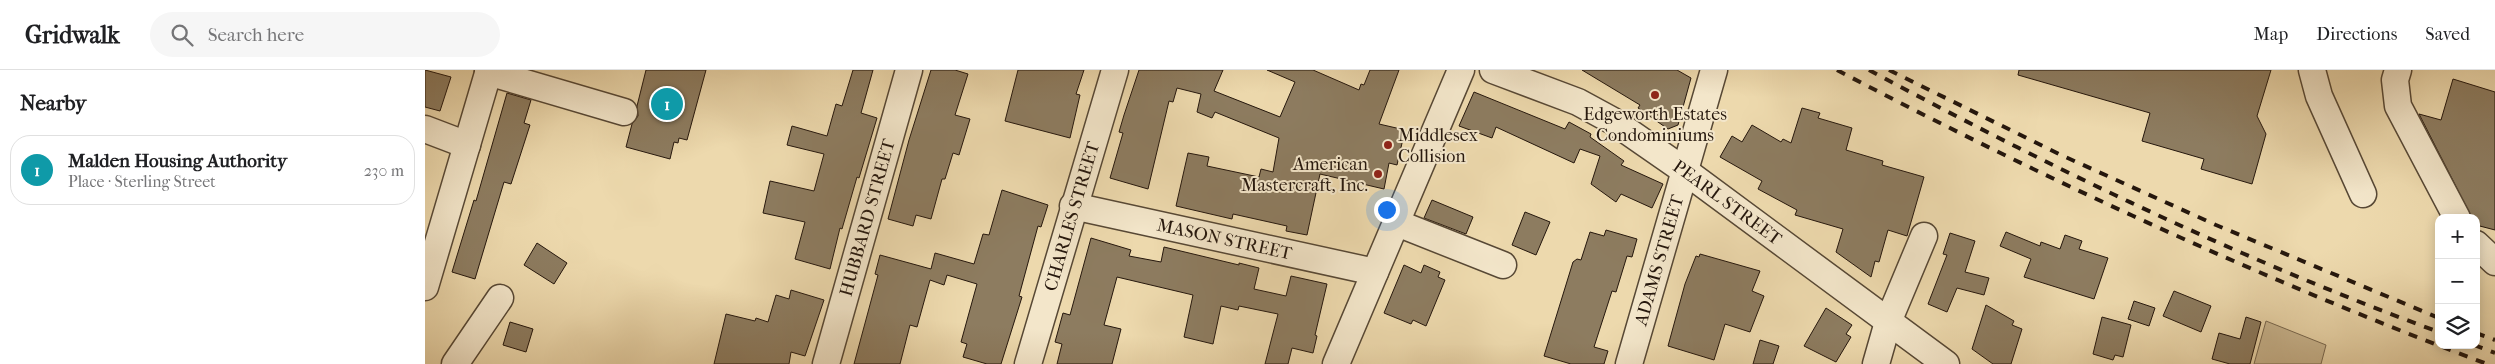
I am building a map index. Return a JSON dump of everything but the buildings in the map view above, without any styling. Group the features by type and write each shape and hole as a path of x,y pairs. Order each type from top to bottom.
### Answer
{"street":[{"name":"HUBBARD STREET","path":"825,364 909,70"},
{"name":"CHARLES STREET","path":"1028,364 1073,206 1115,70"},
{"path":"1336,364 1461,70"},
{"name":"ADAMS STREET","path":"1629,364 1714,70"},
{"path":"2312,70 2319,96 2363,194"},
{"path":"2398,70 2395,80 2398,106 2455,214"},
{"path":"425,286 489,71 624,112"},
{"name":"PEARL STREET","path":"1500,71 1590,108 1685,171 1946,364"},
{"path":"425,129 467,144"},
{"name":"MASON STREET","path":"1073,206 1375,272"},
{"path":"1397,223 1503,265"},
{"path":"1876,364 1889,322 1924,236"},
{"path":"2480,248 2495,262"},
{"path":"455,364 501,298"}],"shaded area":[{"path":"2266,321 2326,345 2321,364 2254,364"}],"railway":[{"path":"1837,70 1996,151 2158,227 2321,298 2487,364"},
{"path":"1869,70 2008,143 2149,211 2293,275 2435,330"},
{"path":"1889,70 2061,155 2216,225 2435,316"},
{"path":"2480,334 2495,340"},
{"path":"2480,347 2495,353"}],"place":[{"name":"Edgeworth Estates Condominiums","path":"1655,95"},
{"name":"Malden Housing Authority","path":"667,104"},
{"name":"Middlesex Collision","path":"1388,145"},
{"name":"American Mastercraft, Inc.","path":"1378,174"}]}
